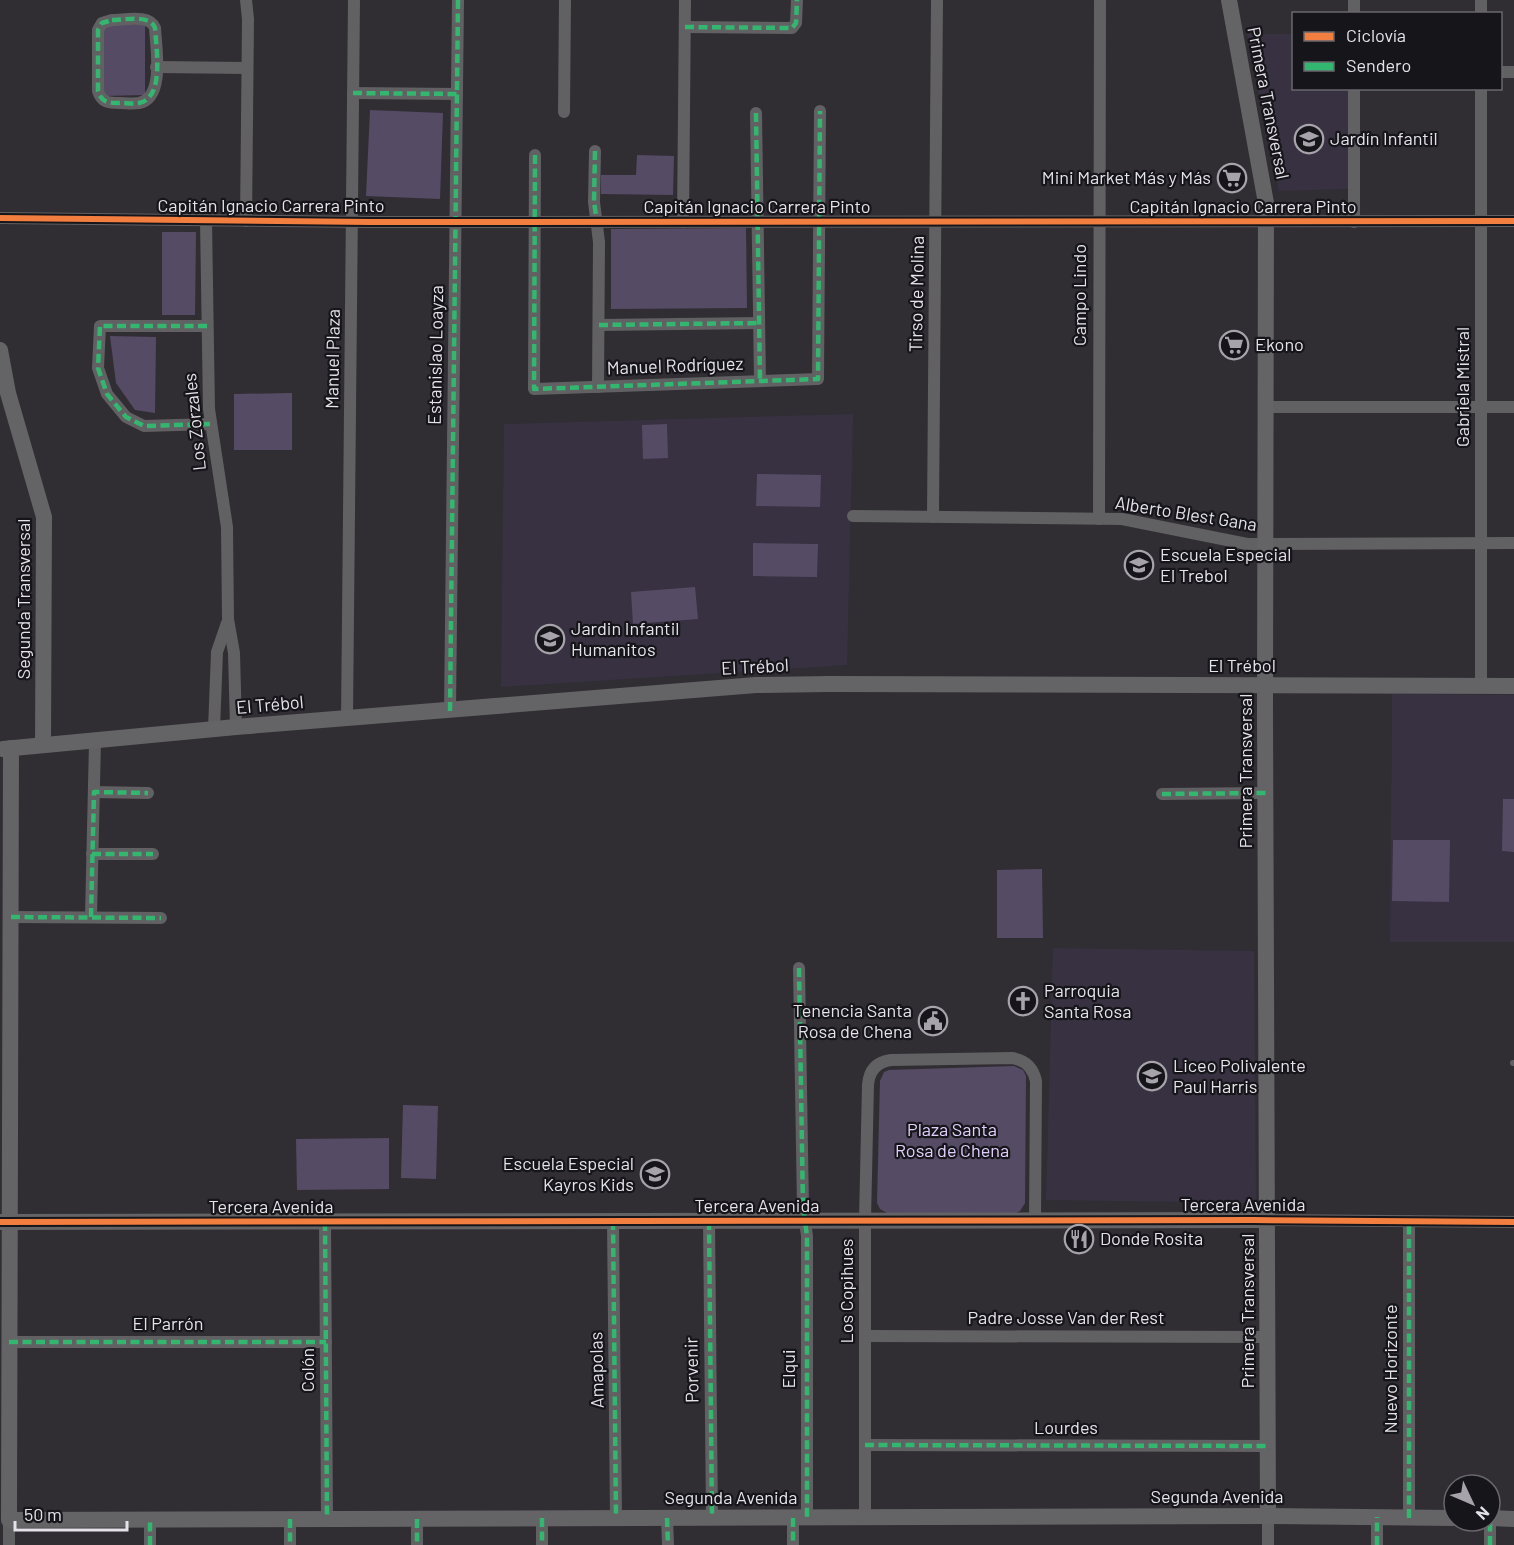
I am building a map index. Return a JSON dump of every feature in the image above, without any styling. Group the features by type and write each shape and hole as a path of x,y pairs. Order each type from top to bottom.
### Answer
{"street":[{"path":"246,0 248,19 246,221"},
{"name":"Manuel Plaza","path":"347,718 354,0"},
{"name":"Estanislao Loayza","path":"450,711 458,0"},
{"path":"564,112 565,0"},
{"path":"683,222 685,0"},
{"path":"685,27 792,28 796,23 797,0"},
{"name":"Tirso de Molina","path":"933,517 937,0"},
{"name":"Campo Lindo","path":"1099,519 1100,0"},
{"name":"Primera Transversal","path":"1229,0 1264,185 1266,222 1265,685 1269,1545"},
{"path":"112,20 148,20 154,23 156,67 157,86 151,96 140,103 107,103 98,92 98,30 102,23 112,20"},
{"path":"156,67 247,68"},
{"path":"1354,90 1354,222"},
{"name":"Gabriela Mistral","path":"1481,90 1481,686"},
{"path":"353,93 457,94"},
{"path":"820,111 820,222"},
{"path":"756,113 760,381"},
{"path":"595,151 594,202 599,242 598,387"},
{"path":"535,155 536,222"},
{"name":"Capitán Ignacio Carrera Pinto","path":"0,218 352,222 1514,221"},
{"name":"Los Zorzales","path":"206,220 208,377 211,424 227,527 228,619 234,653 236,728"},
{"name":"Manuel Rodríguez","path":"536,222 534,389 818,379 820,222"},
{"path":"599,325 759,323"},
{"path":"207,326 100,326 98,368 107,394 126,417 144,426 211,424"},
{"name":"Segunda Transversal","path":"0,350 11,403 44,517 43,746"},
{"path":"1266,407 1514,407"},
{"name":"Alberto Blest Gana","path":"853,516 1134,520 1221,541 1266,545 1514,543"},
{"name":"Los Zorzales","path":"214,729 217,652 228,619"},
{"name":"El Trébol","path":"6,749 214,729 756,685 1514,686"},
{"path":"91,917 95,741"},
{"path":"6,749 11,917 5,1222 9,1342 9,1545"},
{"path":"94,792 148,793"},
{"path":"1162,794 1266,793"},
{"path":"92,854 153,854"},
{"path":"11,917 161,918"},
{"name":"Elqui","path":"793,1545 800,1518 807,1236 799,968"},
{"name":"Los Copihues","path":"865,1517 865,1220 868,1079 874,1067 885,1060 1012,1058 1028,1065 1036,1081 1035,1220"},
{"name":"Tercera Avenida","path":"5,1222 865,1220 1514,1222"},
{"name":"Amapolas","path":"613,1221 616,1518"},
{"name":"Porvenir","path":"709,1221 712,1518"},
{"name":"Nuevo Horizonte","path":"1408,1518 1409,1221"},
{"name":"Colón","path":"325,1222 327,1519"},
{"name":"Padre Josse Van der Rest","path":"865,1336 1268,1336"},
{"name":"El Parrón","path":"9,1342 326,1342"},
{"name":"Lourdes","path":"865,1445 1268,1446"},
{"name":"Segunda Avenida","path":"9,1520 1268,1516 1442,1518"},
{"path":"542,1518 542,1545"},
{"path":"668,1518 668,1545"},
{"path":"1377,1518 1377,1545"},
{"path":"150,1519 150,1545"},
{"path":"290,1519 290,1545"},
{"path":"417,1519 417,1545"}],"shaded area":[{"name":"Jardín Infantil","path":"1247,34 1292,34 1292,90 1349,90 1349,189 1279,191"},
{"path":"853,414 847,665 501,687 504,424"},
{"path":"1392,694 1514,695 1514,942 1390,942"},
{"name":"Liceo Polivalente Paul Harris","path":"1053,948 1254,951 1256,1203 1046,1200"}],"green space":[{"path":"145,24 145,95 104,96 104,25"},
{"path":"370,110 443,113 440,199 366,196"},
{"path":"637,155 674,156 673,195 601,194 601,175 636,175"},
{"path":"746,228 747,308 611,309 611,229"},
{"path":"162,232 196,232 195,315 162,315"},
{"path":"110,336 156,337 155,413 135,410 116,383"},
{"path":"292,393 292,450 234,450 234,394"},
{"path":"667,424 668,458 643,459 642,425"},
{"path":"757,474 821,475 820,507 756,506"},
{"path":"753,543 818,544 817,577 753,576"},
{"path":"695,587 698,619 633,624 631,592"},
{"path":"1503,799 1514,799 1514,852 1502,851"},
{"path":"1393,840 1450,840 1449,902 1392,901"},
{"path":"1042,869 1043,938 997,938 997,870"},
{"name":"Plaza Santa Rosa de Chena","path":"1014,1066 1023,1070 1026,1076 1025,1203 1020,1211 1014,1214 887,1213 880,1209 877,1203 880,1081 884,1072"},
{"path":"403,1105 438,1106 436,1179 401,1178"},
{"path":"389,1138 389,1189 297,1190 296,1139"}],"marked path":[{"path":"450,711 458,0"},
{"path":"685,27 792,28 796,23 797,0"},
{"path":"143,19 155,28 156,82 153,92 139,103 109,102 104,100 98,91 98,30 102,23 112,20 143,19"},
{"path":"353,93 457,94"},
{"path":"535,155 534,389 818,379 820,111"},
{"path":"756,113 760,381"},
{"path":"595,151 594,202 597,222"},
{"path":"599,325 759,323"},
{"path":"207,326 100,326 98,368 107,394 126,417 144,426 211,424"},
{"path":"91,917 94,792 148,793"},
{"path":"1162,794 1266,793"},
{"path":"92,854 153,854"},
{"path":"11,917 161,918"},
{"path":"799,968 803,1207 807,1236 807,1518"},
{"path":"613,1221 616,1518"},
{"path":"709,1221 712,1518"},
{"path":"1409,1221 1409,1518"},
{"path":"325,1222 327,1519"},
{"path":"9,1342 326,1342"},
{"path":"865,1445 1268,1446"},
{"path":"1377,1517 1377,1545"},
{"path":"542,1518 542,1545"},
{"path":"667,1518 668,1545"},
{"path":"793,1518 793,1545"},
{"path":"150,1519 150,1545"},
{"path":"290,1519 290,1545"},
{"path":"417,1519 417,1545"},
{"path":"1490,1533 1490,1545"}],"cycle path":[{"path":"0,218 370,222 1514,221"},
{"path":"0,1222 1253,1220 1514,1222"}],"place":[{"name":"Jardín Infantil","path":"1309,139"},
{"name":"Mini Market Más y Más","path":"1232,178"},
{"name":"Ekono","path":"1234,345"},
{"name":"Escuela Especial El Trebol","path":"1139,565"},
{"name":"Jardin Infantil Humanitos","path":"550,639"},
{"name":"Parroquia Santa Rosa","path":"1023,1001"},
{"name":"Tenencia Santa Rosa de Chena","path":"933,1021"},
{"name":"Liceo Polivalente Paul Harris","path":"1152,1076"},
{"name":"Escuela Especial Kayros Kids","path":"655,1174"},
{"name":"Donde Rosita","path":"1079,1239"}]}
